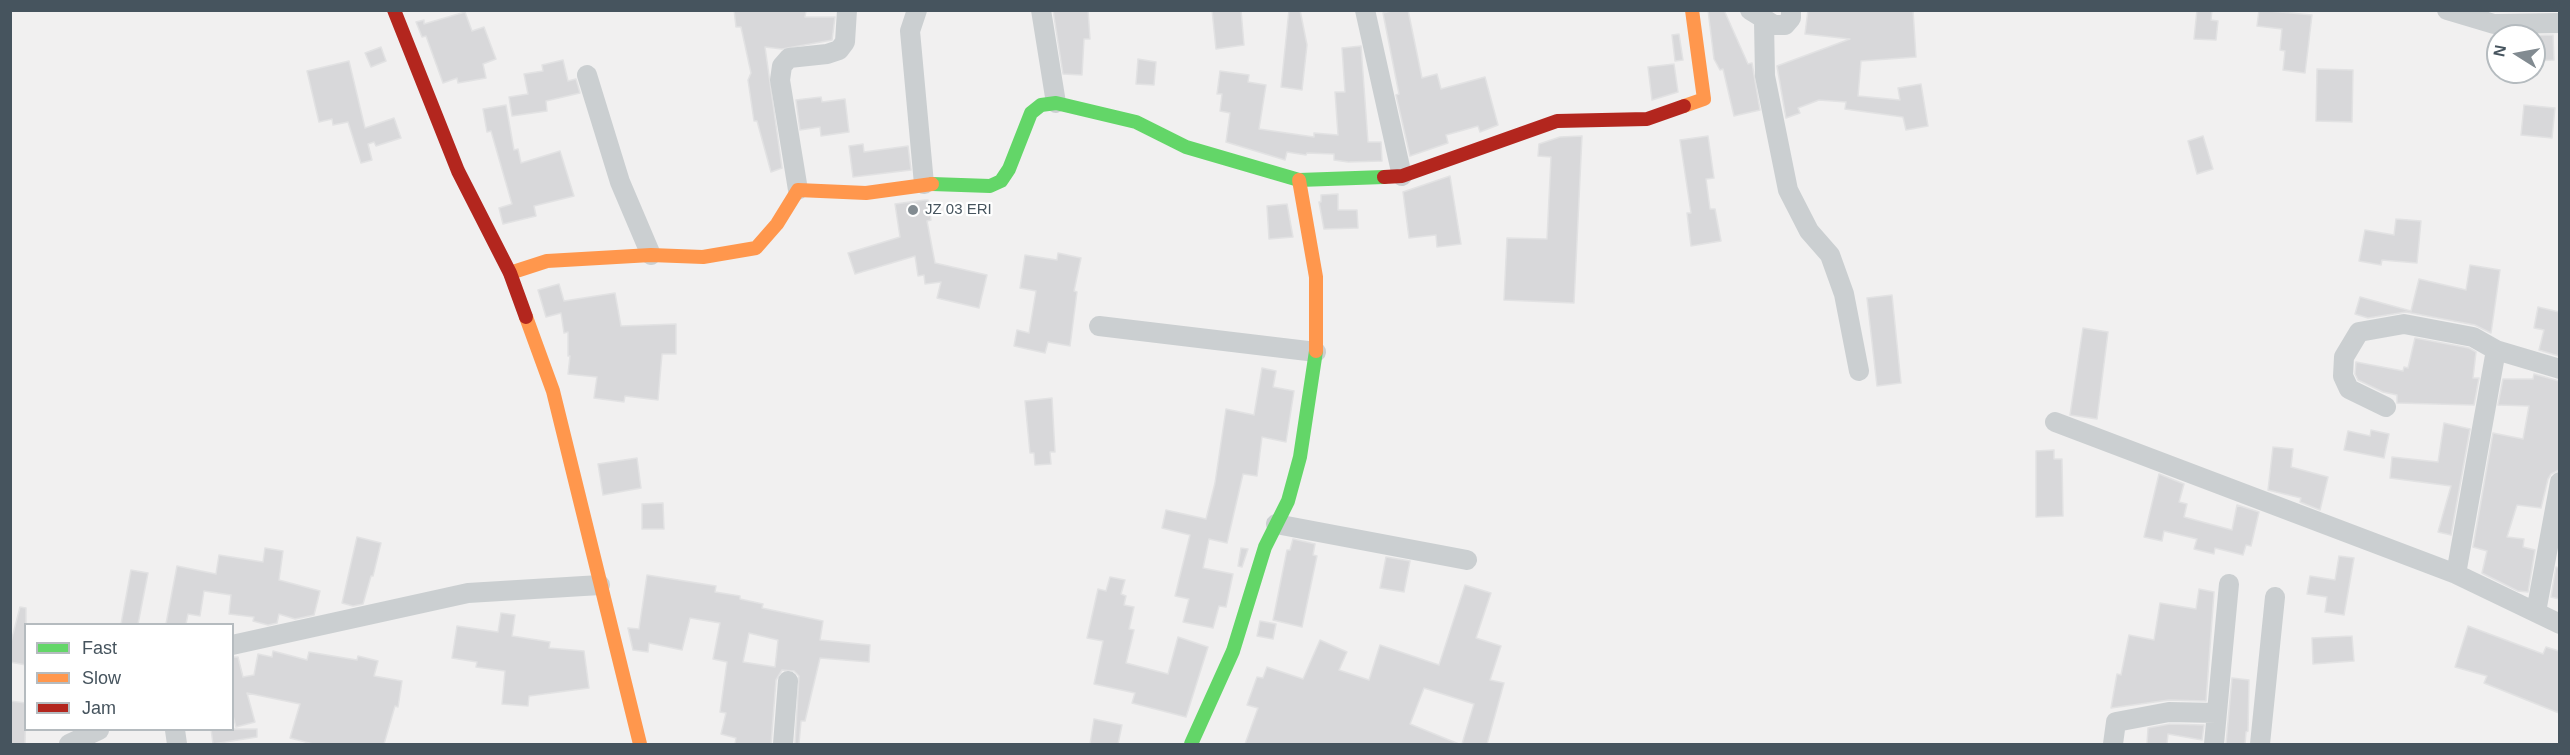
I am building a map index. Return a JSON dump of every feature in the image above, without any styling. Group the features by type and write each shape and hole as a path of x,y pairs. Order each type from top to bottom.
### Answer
{"street":[{"path":"394,10 458,171 510,273 553,391 640,744"},
{"path":"510,273 547,261 651,255 703,256 756,248 777,224 798,190 780,80 782,66 789,58 827,54 839,50 845,42 847,10"},
{"path":"917,10 910,31 924,184"},
{"path":"1041,10 1056,103"},
{"path":"1365,10 1402,176"},
{"path":"798,190 866,193 924,184 990,186 1001,181 1009,169 1031,113 1041,105 1056,103 1136,122 1186,147 1299,180 1402,176 1557,121 1647,119 1704,99 1692,10"},
{"path":"1757,16 1774,25 1785,25 1791,18 1791,10"},
{"path":"2447,10 2559,23"},
{"path":"1757,16 1765,76 1788,190 1809,231 1830,255 1844,294 1859,371"},
{"path":"587,75 620,182 651,255"},
{"path":"1191,744 1233,651 1265,547 1290,495 1300,457 1316,352 1316,277 1299,180"},
{"path":"2386,407 2349,389 2343,376 2344,357 2359,332 2404,324 2473,337 2496,350 2559,369"},
{"path":"1099,326 1316,352"},
{"path":"2456,574 2496,350"},
{"path":"2055,422 2456,574 2559,624"},
{"path":"2536,612 2559,482"},
{"path":"1276,524 1467,560"},
{"path":"2214,744 2229,584"},
{"path":"234,645 468,592 600,585"},
{"path":"2260,744 2275,597"},
{"path":"783,744 788,681"},
{"path":"2112,744 2116,722 2169,712 2216,713"},
{"path":"69,744 95,731"}],"building":[{"path":"734,10 797,10 806,11 805,17 835,17 832,40 782,49 765,47 782,168 771,172 757,121 754,121 748,80 751,73 741,27 736,27"},
{"path":"1053,10 1088,10 1090,39 1084,39 1082,75 1063,74"},
{"path":"1212,10 1241,10 1244,45 1216,49"},
{"path":"1289,10 1300,10 1307,45 1302,90 1281,87"},
{"path":"1408,10 1422,78 1437,74 1441,89 1485,77 1498,125 1480,132 1478,126 1446,135 1448,143 1410,156 1396,95 1399,94 1383,13"},
{"path":"1708,10 1724,10 1748,64 1752,63 1760,110 1734,116 1723,69 1720,70 1714,59"},
{"path":"1808,10 1913,10 1916,57 1861,61 1858,96 1900,100 1898,88 1921,84 1928,126 1906,130 1903,117 1845,109 1846,102 1819,100 1798,108 1800,113 1786,118 1777,66 1850,39 1805,34"},
{"path":"2197,10 2212,10 2211,20 2218,21 2216,40 2194,39"},
{"path":"2259,10 2312,15 2305,73 2283,70 2285,51 2280,50 2282,29 2257,26"},
{"path":"465,12 472,31 484,27 496,59 483,64 486,78 458,83 457,78 443,83 426,36 422,37 416,22 424,20 424,24"},
{"path":"1679,34 1683,60 1675,61 1672,35"},
{"path":"2546,35 2553,35 2554,60 2546,60"},
{"path":"1361,46 1368,142 1381,142 1382,161 1348,162 1334,160 1334,154 1307,153 1306,155 1287,152 1285,160 1226,142 1230,113 1220,111 1222,94 1217,94 1220,71 1249,75 1248,82 1266,85 1259,129 1314,137 1314,133 1338,135 1335,92 1345,92 1342,48"},
{"path":"381,47 386,61 371,67 365,53"},
{"path":"1138,59 1156,62 1154,85 1136,84"},
{"path":"563,60 568,81 576,79 580,93 546,101 547,111 512,116 509,97 528,94 524,74 543,71 542,65"},
{"path":"349,61 365,128 394,118 401,138 376,146 374,142 368,144 372,160 361,163 348,122 333,125 332,119 319,122 307,71"},
{"path":"1674,64 1678,92 1652,100 1648,67"},
{"path":"2317,69 2353,70 2352,122 2316,121"},
{"path":"821,97 822,102 845,99 849,132 821,136 820,127 800,130 796,100"},
{"path":"506,105 514,150 518,149 521,163 560,151 574,196 534,206 536,216 503,224 499,208 512,204 491,131 487,132 483,109"},
{"path":"2524,105 2555,108 2552,138 2521,135"},
{"path":"1582,136 1574,303 1504,300 1507,238 1547,239 1551,157 1538,156 1539,144 1560,137"},
{"path":"1708,136 1714,178 1706,179 1710,209 1715,209 1721,241 1691,246 1687,213 1691,213 1680,140"},
{"path":"2203,136 2213,169 2197,174 2188,141"},
{"path":"863,144 864,152 908,146 911,170 853,177 849,146"},
{"path":"1450,176 1461,244 1437,247 1436,235 1409,238 1403,192"},
{"path":"1338,194 1338,210 1357,210 1358,228 1324,229 1319,202 1321,202 1321,195"},
{"path":"928,200 931,220 927,221 935,263 987,275 979,308 937,298 941,282 925,284 924,275 918,276 915,256 855,274 848,253 900,237 895,204"},
{"path":"1287,204 1293,237 1269,239 1267,206"},
{"path":"2396,219 2421,221 2417,263 2382,260 2381,265 2359,261 2365,230 2394,235"},
{"path":"1058,253 1081,258 1074,291 1077,292 1070,346 1048,342 1045,353 1014,346 1017,330 1029,333 1036,291 1020,288 1025,255 1057,260"},
{"path":"2470,265 2500,270 2491,333 2475,325 2406,312 2368,318 2355,314 2360,297 2411,311 2419,279 2466,290"},
{"path":"559,284 564,301 615,293 621,326 676,324 676,354 662,354 658,400 625,396 624,402 594,398 597,377 568,374 570,356 568,356 568,332 564,333 561,313 546,317 538,290"},
{"path":"1892,295 1901,383 1877,386 1867,298"},
{"path":"2538,307 2559,312 2559,356 2539,350 2544,330 2534,328"},
{"path":"2083,328 2108,332 2097,419 2070,415"},
{"path":"2415,338 2469,348 2476,352 2473,378 2479,378 2474,405 2397,403 2397,395 2383,392 2358,380 2355,374 2356,362 2403,371 2404,367 2408,368"},
{"path":"1262,368 1276,371 1273,387 1294,391 1286,442 1262,437 1257,476 1243,474 1227,543 1209,539 1203,568 1233,574 1226,607 1219,606 1213,628 1183,622 1189,599 1175,596 1190,535 1162,528 1166,510 1206,519 1215,483 1226,409 1254,415"},
{"path":"2534,374 2559,381 2559,470 2551,474 2548,479 2541,508 2517,505 2507,537 2524,539 2523,547 2535,550 2528,592 2518,591 2482,573 2487,551 2473,547 2493,433 2523,439 2529,406 2498,405 2503,379 2533,379"},
{"path":"1052,398 1055,452 1050,452 1051,464 1035,465 1034,453 1030,453 1025,401"},
{"path":"2444,423 2470,429 2451,535 2438,532 2451,486 2390,478 2392,457 2438,462"},
{"path":"2371,430 2389,434 2384,458 2344,450 2348,431 2370,436"},
{"path":"2273,447 2293,449 2291,467 2328,477 2320,510 2300,502 2301,498 2268,490"},
{"path":"2054,450 2054,459 2062,459 2063,516 2036,517 2036,451"},
{"path":"637,458 641,488 603,495 598,464"},
{"path":"2159,474 2184,484 2179,502 2187,504 2184,517 2232,530 2237,505 2259,512 2251,546 2246,545 2243,555 2215,548 2214,554 2194,549 2197,539 2164,531 2162,541 2144,537"},
{"path":"663,503 664,529 642,529 642,504"},
{"path":"357,537 381,543 363,604 353,606 342,603"},
{"path":"1293,539 1315,544 1313,555 1317,556 1302,627 1273,620 1287,550 1290,550"},
{"path":"265,548 283,551 279,580 320,591 314,615 295,619 279,614 277,623 268,625 253,621 254,617 229,614 231,595 204,591 200,616 188,614 186,623 166,623 177,566 216,574 219,555 263,562"},
{"path":"1241,548 1248,549 1242,567 1238,566"},
{"path":"2339,556 2354,558 2344,615 2325,612 2327,597 2307,594 2310,576 2335,580"},
{"path":"1386,557 1410,561 1404,592 1380,588"},
{"path":"2556,567 2559,568 2559,599 2551,597"},
{"path":"131,570 148,573 138,623 121,623"},
{"path":"647,575 716,586 715,592 740,596 740,599 763,604 762,608 823,621 820,640 870,645 869,662 820,658 805,721 801,721 799,744 795,744 799,676 794,671 782,670 776,680 771,744 735,744 736,738 721,734 726,713 720,712 727,662 713,659 720,623 690,618 682,650 649,643 648,652 633,650 628,628 639,629","holes":["749,633 778,640 775,667 743,662"]},
{"path":"1110,577 1125,580 1121,594 1126,596 1124,605 1134,607 1129,629 1134,630 1126,663 1168,674 1178,637 1208,647 1186,717 1132,703 1135,693 1094,684 1103,641 1087,638 1098,589 1106,591"},
{"path":"1465,585 1491,593 1476,638 1501,646 1490,680 1504,683 1487,744 1462,744 1474,704 1424,688 1410,724 1459,744 1245,744 1258,708 1247,705 1257,677 1263,678 1267,667 1303,679 1320,640 1347,652 1339,670 1369,680 1380,645 1439,665"},
{"path":"2199,589 2214,592 2206,701 2169,700 2111,708 2117,674 2121,675 2129,635 2154,640 2160,603 2196,609"},
{"path":"20,607 26,608 24,665 10,662 10,646"},
{"path":"501,613 515,615 512,636 550,642 549,648 584,651 589,688 529,696 528,706 502,704 505,671 476,667 477,662 452,658 457,626 498,632"},
{"path":"1260,621 1276,624 1273,639 1257,636"},
{"path":"2468,626 2543,654 2546,647 2559,651 2559,713 2484,683 2487,676 2455,667"},
{"path":"2352,636 2354,661 2313,664 2312,638"},
{"path":"273,651 307,660 309,652 357,660 358,656 378,661 374,676 402,681 398,707 395,706 384,744 313,744 290,738 300,704 247,693 255,722 236,727 234,657 238,657 243,677 254,675 258,654 272,657"},
{"path":"2232,678 2249,680 2248,731 2245,744 2226,744"},
{"path":"10,701 24,703 25,744 10,744"},
{"path":"1094,719 1122,725 1118,744 1090,744"},
{"path":"2170,724 2204,725 2202,740 2168,734 2167,744 2147,744 2148,728"},
{"path":"257,729 257,737 213,744 211,731"}],"traffic: fast":[{"path":"932,184 990,186 1001,181 1009,169 1031,113 1041,105 1056,103 1136,122 1186,147 1299,180 1384,177"},
{"path":"1191,744 1233,651 1265,547 1288,501 1300,457 1316,351"}],"traffic: slow":[{"path":"1684,106 1704,99 1692,10"},
{"path":"1299,180 1316,277 1316,351"},
{"path":"510,273 547,261 651,255 703,257 756,248 777,224 798,190 866,193 932,184"},
{"path":"526,317 553,391 640,744"}],"traffic: jam":[{"path":"394,10 458,171 510,273 526,317"},
{"path":"1384,177 1402,176 1557,121 1647,119 1684,106"}],"place":[{"name":"JZ 03 ERI","path":"913,210"}]}
